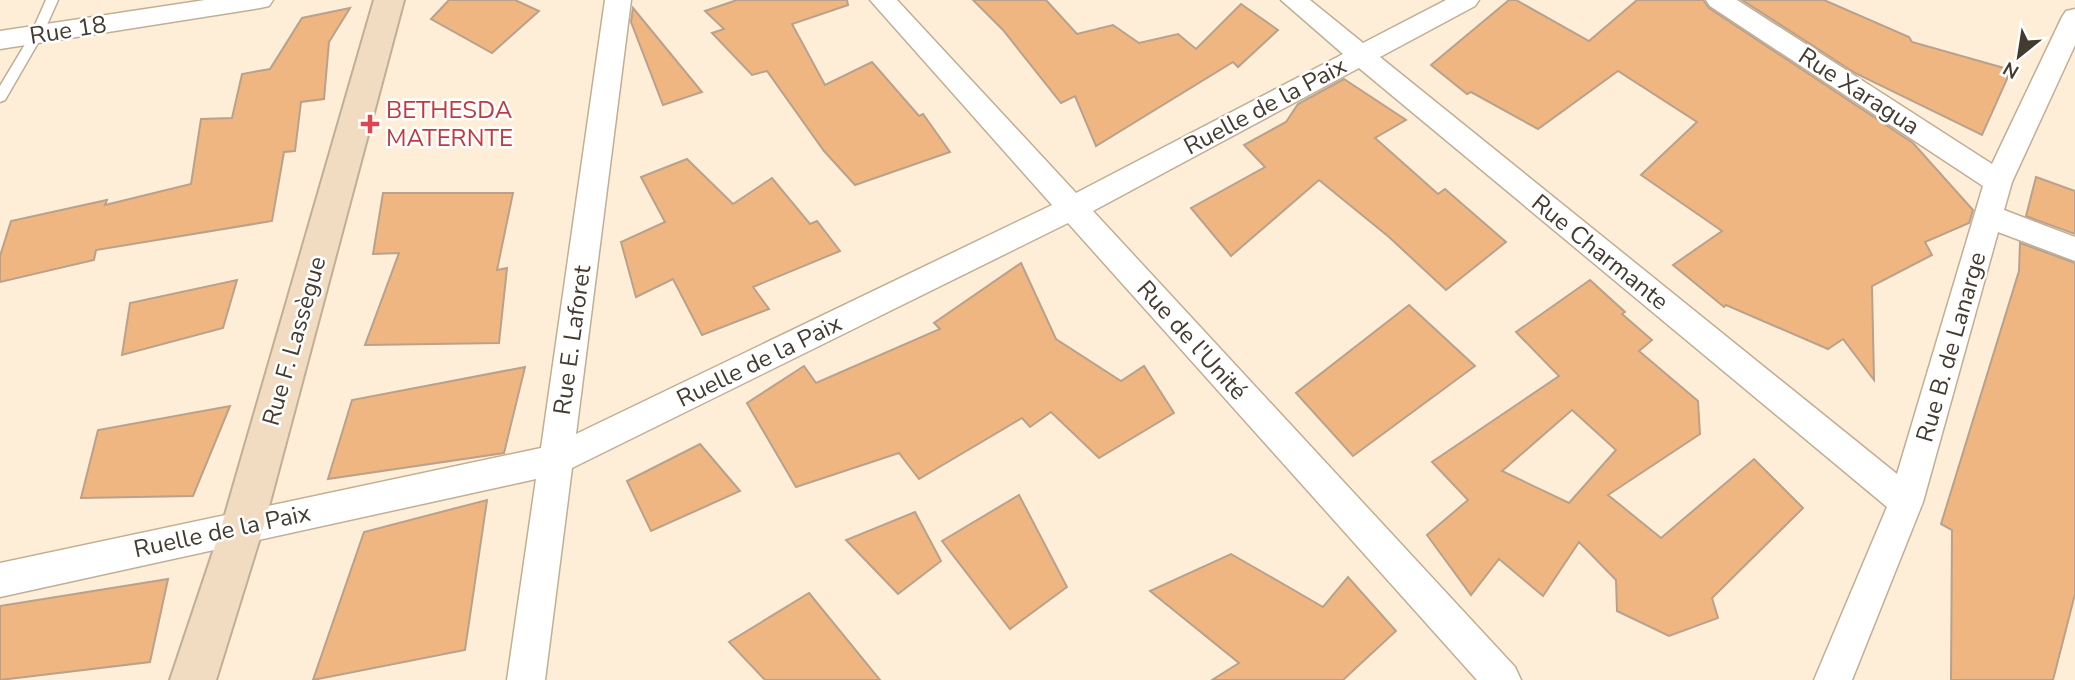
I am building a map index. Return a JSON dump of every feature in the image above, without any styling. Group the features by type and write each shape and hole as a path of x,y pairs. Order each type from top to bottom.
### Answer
{"street":[{"name":"Rue 18","path":"0,40 260,0"},
{"name":"Rue F. Lassègue","path":"193,680 243,525 388,0"},
{"name":"Rue E. Laforet","path":"526,680 618,0"},
{"name":"Rue de l'Unité","path":"883,0 1502,680"},
{"name":"Rue Charmante","path":"1294,0 1906,502"},
{"name":"Ruelle de la Paix","path":"0,580 243,525 555,460 1073,208 1466,0"},
{"name":"Rue Xaragua","path":"1719,0 1998,182"},
{"name":"Rue B. de Lanarge","path":"1833,680 1906,502 1998,182 2075,17"},
{"path":"1989,215 2075,249"}],"lane":[{"path":"0,97 36,36 51,0"}],"building":[{"path":"449,0 515,0 539,11 492,53 431,19"},
{"path":"737,0 847,0 848,5 792,24 825,85 872,62 919,116 923,114 950,152 855,185 824,151 767,71 752,75 712,33 724,29 705,11"},
{"path":"973,0 1046,0 1077,34 1113,25 1139,43 1178,34 1196,49 1241,4 1278,30 1238,67 1233,62 1096,146 1075,96 1061,103 1003,30"},
{"path":"1509,0 1516,0 1589,41 1637,0 1703,0 1709,8 1913,143 1973,210 1969,223 1925,242 1932,255 1872,286 1874,380 1843,339 1828,349 1726,305 1724,307 1673,265 1722,231 1641,175 1697,122 1618,71 1538,129 1471,92 1467,94 1431,65"},
{"path":"1742,0 1824,0 1909,37 1912,42 2011,70 1982,135 1855,73"},
{"path":"350,8 329,42 324,99 301,102 295,151 284,152 272,221 96,250 94,260 0,282 0,256 11,221 107,200 105,205 191,184 201,119 232,118 242,74 270,69 302,18"},
{"path":"633,8 702,92 663,105 631,22"},
{"path":"1344,79 1406,120 1375,138 1438,194 1445,189 1506,242 1446,290 1389,237 1319,180 1231,256 1191,208 1265,167 1244,145 1286,122 1298,104"},
{"path":"687,159 733,204 772,178 810,224 817,221 840,251 753,287 769,309 702,335 673,279 636,297 621,242 665,222 641,177"},
{"path":"2036,177 2075,191 2075,234 2026,216"},
{"path":"383,193 513,193 497,270 507,268 499,343 365,345 399,253 373,254"},
{"path":"2020,243 2075,263 2075,594 2053,680 1951,680 1952,530 1941,524 2019,271"},
{"path":"1021,263 1056,339 1121,381 1144,366 1174,413 1099,458 1051,412 1030,427 1022,418 919,479 899,453 796,487 747,403 804,366 816,383 940,329 934,323"},
{"path":"237,280 223,328 122,355 130,303"},
{"path":"1590,280 1625,312 1622,314 1652,340 1639,351 1698,401 1700,434 1608,495 1661,538 1754,459 1803,508 1712,598 1718,618 1669,636 1617,611 1616,580 1579,542 1543,596 1499,559 1471,595 1427,535 1468,500 1432,462 1559,376 1516,332","holes":["1572,410 1616,450 1569,503 1502,471"]},
{"path":"1409,305 1475,366 1353,456 1296,393"},
{"path":"525,367 504,453 328,479 352,400"},
{"path":"230,406 193,496 81,498 98,430"},
{"path":"700,444 740,491 651,531 627,481"},
{"path":"1019,495 1067,587 1010,629 942,541"},
{"path":"487,500 465,650 313,680 364,532"},
{"path":"915,512 941,561 898,594 846,540"},
{"path":"1231,554 1323,607 1348,577 1396,631 1343,680 1212,680 1239,663 1150,591"},
{"path":"168,579 150,662 0,680 0,606"},
{"path":"809,593 880,680 765,680 729,642"}],"place":[{"name":"BETHESDA MATERNTE","path":"370,124"}]}
